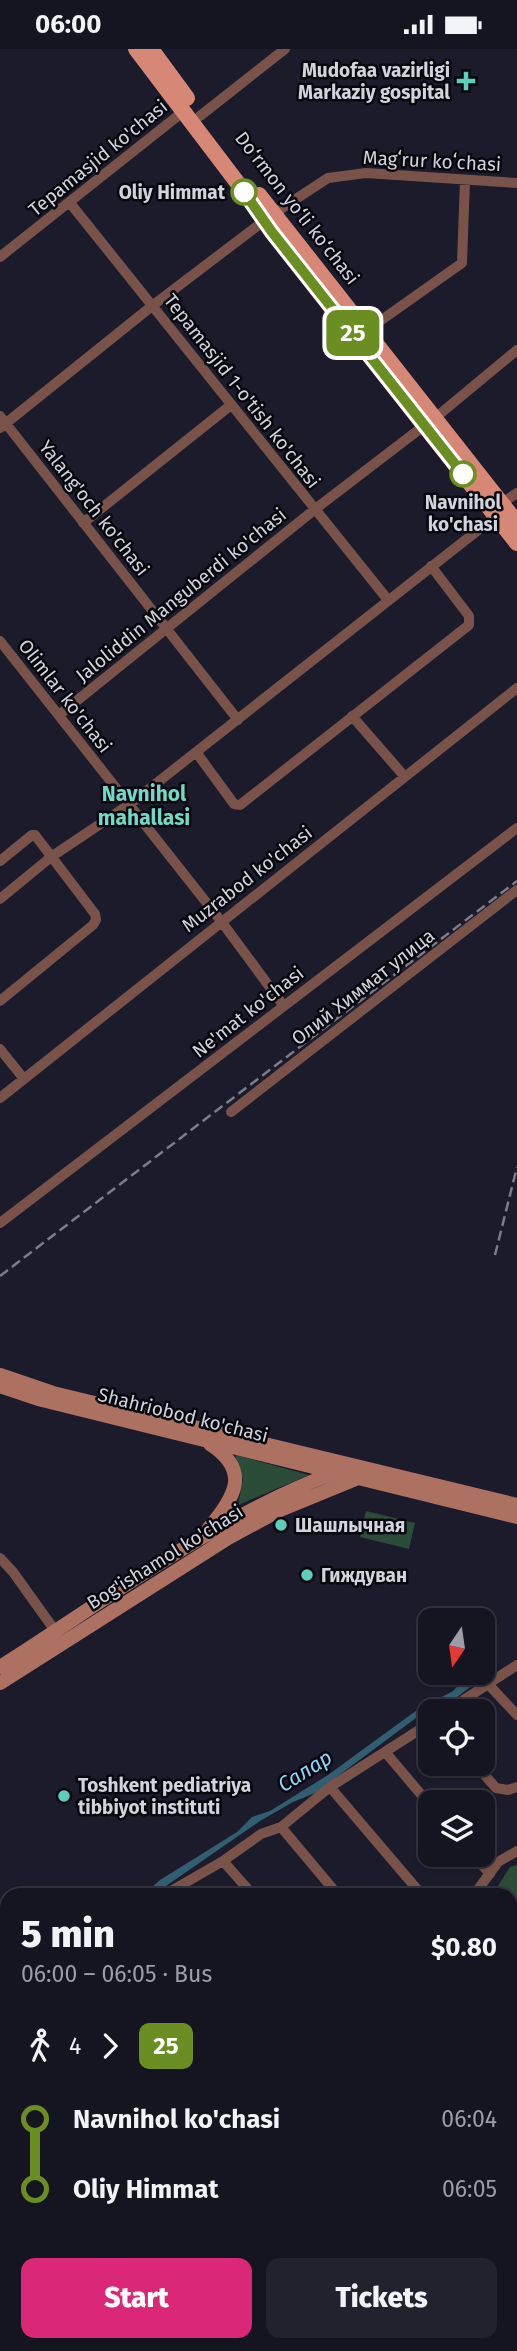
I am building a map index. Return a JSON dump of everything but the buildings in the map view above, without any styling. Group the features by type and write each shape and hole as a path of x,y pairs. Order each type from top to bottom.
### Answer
{"main road":[{"name":"Do‘rmon yo‘li ko‘chasi","path":"136,49 192,113"},
{"name":"Do‘rmon yo‘li ko‘chasi","path":"151,49 192,113 268,218 457,456 497,510 517,543"},
{"name":"Do‘rmon yo‘li ko‘chasi","path":"268,218 366,331 430,421"},
{"name":"Do‘rmon yo‘li ko‘chasi","path":"497,510 517,523"},
{"name":"Shahriobod ko'chasi","path":"0,1375 53,1392 356,1472"},
{"name":"Shahriobod ko'chasi","path":"0,1386 38,1399 199,1439 297,1458 334,1472 356,1472"},
{"path":"199,1439 226,1456 236,1481 229,1503 202,1537"},
{"name":"Bog'ishamol ko'chasi","path":"0,1683 137,1587 202,1537 253,1508 334,1472"},
{"path":"356,1472 451,1495 517,1517"},
{"name":"Bog'ishamol ko'chasi","path":"0,1667 137,1587 356,1472"},
{"path":"451,1495 517,1505"}],"street":[{"name":"Tepamasjid ko'chasi","path":"0,257 192,113 285,49"},
{"name":"Magʻrur koʻchasi","path":"2,422 268,218 328,178 366,173 517,183"},
{"path":"366,331 461,263 465,180"},
{"name":"Tepamasjid 1-o'tish ko'chasi","path":"70,203 388,600"},
{"name":"Jaloliddin Manguberdi ko'chasi","path":"60,715 517,350"},
{"path":"83,523 231,405"},
{"name":"Yalang'och ko'chasi","path":"2,422 238,720"},
{"path":"0,899 51,857 130,804 196,753 431,566 517,493"},
{"path":"196,753 234,804 240,805 469,625 469,616 431,566"},
{"name":"Olimlar ko'chasi","path":"0,641 130,804 284,1005"},
{"path":"513,691 517,703"},
{"name":"Muzrabod ko'chasi","path":"0,1098 513,691"},
{"path":"352,716 405,776"},
{"name":"Ne'mat ko'chasi","path":"0,1223 517,828"},
{"path":"0,861 35,835 95,914 96,920 0,1001"},
{"name":"Олий Химмат улица","path":"231,1111 517,890"},
{"path":"0,1049 24,1079"},
{"path":"0,1558 56,1632"},
{"path":"495,1679 517,1665"},
{"path":"465,1699 486,1685"},
{"path":"489,1685 517,1715"},
{"path":"176,1888 223,1861 261,1834 281,1827 330,1787 418,1731"},
{"path":"386,1753 418,1791"},
{"path":"485,1776 496,1789 508,1790 517,1787"},
{"path":"330,1787 416,1888"},
{"path":"281,1827 332,1888"},
{"path":"479,1888 504,1857 517,1851"},
{"path":"223,1861 247,1888"},
{"path":"484,1867 490,1874"}],"green space":[{"path":"236,1455 309,1475 238,1505 243,1479 235,1462"},
{"path":"366,1511 415,1523 409,1549 360,1537"},
{"path":"517,1865 517,1888 496,1888 510,1867"}],"water":[{"name":"Салар","path":"459,1685 473,1685 454,1699 438,1699"},
{"name":"Салар","path":"417,1710 418,1716 315,1793 260,1821 163,1888 151,1888 237,1832 252,1817 270,1811 328,1775"}],"railway":[{"path":"0,1276 517,881"},
{"path":"495,1255 517,1167"}],"bus line":[{"name":"25","path":"244,192 272,232 463,474"}],"place":[{"name":"Mudofaa vazirligi Markaziy gospital","path":"466,81"},
{"name":"Oliy Himmat","path":"244,192"},
{"name":"Navnihol ko'chasi","path":"463,474"},
{"name":"Шашлычная","path":"281,1525"},
{"name":"Гиждуван","path":"307,1575"},
{"name":"Toshkent pediatriya tibbiyot instituti","path":"64,1796"}],"district":[{"name":"Navnihol mahallasi","path":"144,806"}]}
